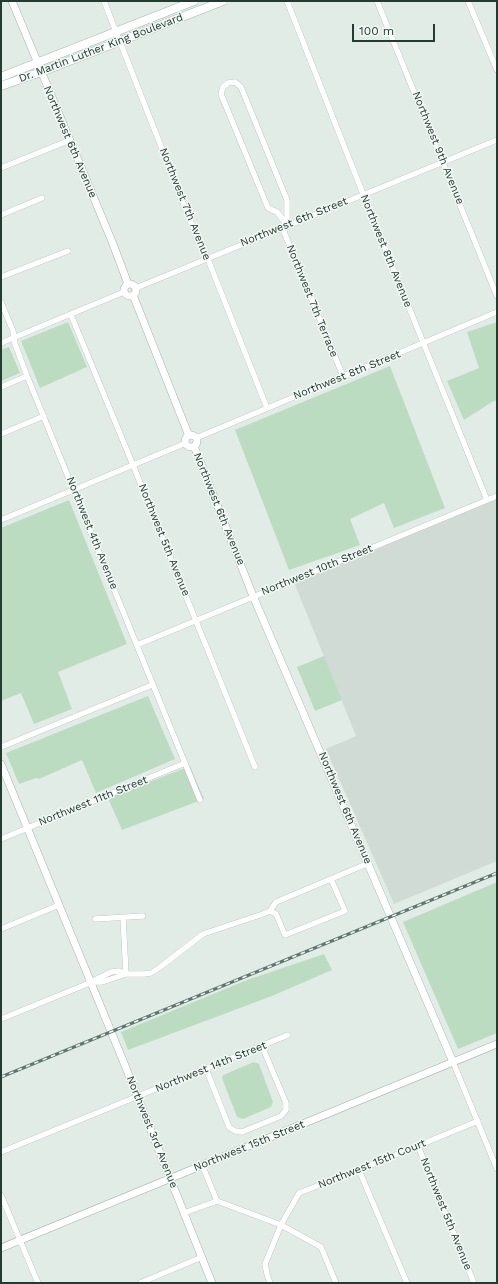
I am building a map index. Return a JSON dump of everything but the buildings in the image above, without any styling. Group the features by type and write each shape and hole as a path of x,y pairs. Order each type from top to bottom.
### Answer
{"main road":[{"name":"Dr. Martin Luther King Boulevard","path":"1,77 194,1"},
{"name":"Dr. Martin Luther King Boulevard","path":"1,86 41,72 119,40 223,1"}],"street":[{"name":"Northwest 6th Avenue","path":"12,1 128,284"},
{"name":"Northwest 7th Avenue","path":"104,1 267,408"},
{"path":"194,1 198,10"},
{"name":"Northwest 8th Avenue","path":"287,1 363,194 487,500"},
{"name":"Northwest 9th Avenue","path":"377,1 497,296"},
{"path":"468,1 497,70"},
{"name":"Northwest 7th Terrace","path":"286,225 277,212 268,208 221,94 223,87 228,83 235,82 242,87 287,200 286,225 284,232 343,376"},
{"path":"1,168 70,140"},
{"name":"Northwest 6th Street","path":"136,288 286,225 497,140"},
{"path":"1,215 42,198"},
{"path":"1,277 68,251"},
{"path":"124,292 125,286 128,284 133,285 136,288 133,295"},
{"path":"124,292 129,296 133,295"},
{"path":"1,343 124,292"},
{"path":"133,295 196,444 190,447 186,443"},
{"name":"Northwest 4th Avenue","path":"1,302 13,331 27,376 200,800"},
{"name":"Northwest 8th Street","path":"193,437 267,408 497,312"},
{"name":"Northwest 5th Avenue","path":"71,315 255,767"},
{"path":"1,387 27,376"},
{"path":"1,434 44,416"},
{"path":"1,520 186,443 186,440 193,437"},
{"name":"Northwest 6th Avenue","path":"194,446 253,596 497,1168"},
{"name":"Northwest 10th Street","path":"137,645 497,496"},
{"path":"1,747 152,685"},
{"name":"Northwest 11th Street","path":"1,839 184,763"},
{"name":"Northwest 3rd Avenue","path":"1,764 138,1097 212,1283"},
{"path":"1,1019 91,982 111,972 119,971 126,974 151,973 203,934 263,914 270,910 276,902 368,863"},
{"path":"270,910 276,914 285,935 345,911 331,879"},
{"path":"1,929 59,905"},
{"path":"95,919 143,916"},
{"path":"123,918 126,974"},
{"name":"Northwest 14th Street","path":"1,1152 288,1035"},
{"name":"Northwest 15th Street","path":"1,1248 497,1044"},
{"path":"206,1069 229,1127 234,1131 242,1132 281,1116 286,1110 286,1103 262,1046"},
{"name":"Northwest 15th Court","path":"270,1283 266,1274 265,1264 281,1225 299,1193 478,1121"},
{"name":"Northwest 5th Avenue","path":"418,1146 474,1283"},
{"path":"202,1165 217,1201"},
{"path":"359,1170 407,1283"},
{"path":"1,1195 38,1283"},
{"path":"184,1213 217,1201 281,1225 321,1247 336,1283"},
{"path":"140,1283 202,1257"}],"shaded area":[{"path":"497,496 497,861 394,904 326,749 356,736 294,582"}],"green space":[{"path":"68,322 87,367 40,388 21,341"},
{"path":"497,322 497,400 464,420 447,381 479,368 467,332"},
{"path":"9,347 20,373 1,381 1,350"},
{"path":"390,366 445,508 394,528 384,503 350,519 360,545 289,570 235,430"},
{"path":"69,500 127,644 58,672 72,709 34,724 21,693 1,701 1,528"},
{"path":"324,656 342,700 315,711 297,667"},
{"path":"148,696 175,759 96,793 82,760 39,779 36,778 19,784 6,753"},
{"path":"190,766 204,799 122,830 108,798"},
{"path":"497,882 497,1033 458,1049 403,922"},
{"path":"324,954 332,970 272,996 128,1050 121,1032 247,980"},
{"path":"254,1062 259,1064 273,1102 271,1107 243,1119 237,1117 222,1078 223,1075"}],"railway":[{"path":"1,1077 497,873"}]}
